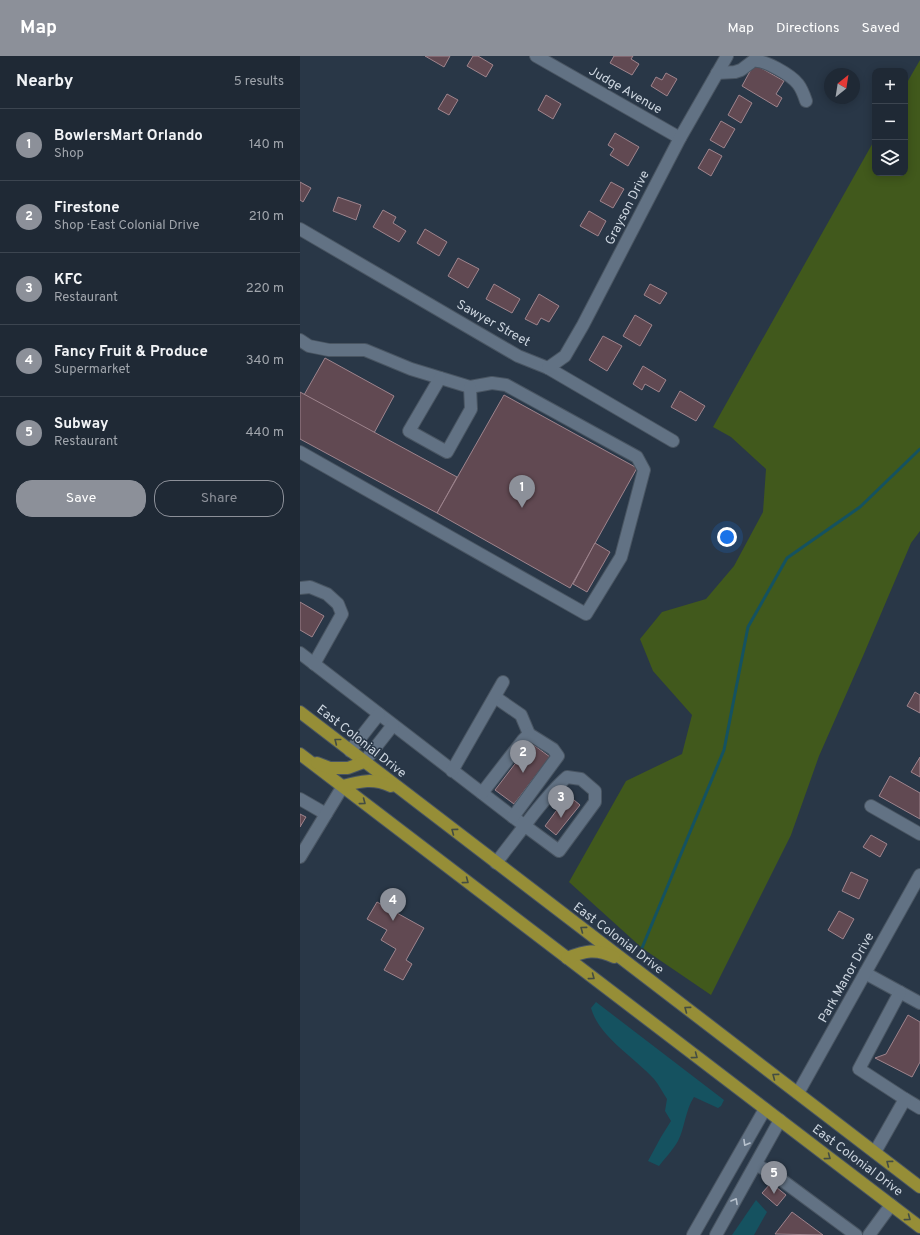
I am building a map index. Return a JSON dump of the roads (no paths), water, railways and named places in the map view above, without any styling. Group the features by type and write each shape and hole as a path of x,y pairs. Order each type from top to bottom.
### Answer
{"highway":[{"name":"East Colonial Drive","path":"300,712 920,1187"},
{"name":"East Colonial Drive","path":"305,758 920,1227"},
{"path":"305,758 330,768 348,768 364,762"},
{"path":"342,786 364,781 382,782 402,790"},
{"path":"567,958 584,951 605,952 625,961"}],"street":[{"name":"Judge Avenue","path":"536,56 680,138"},
{"name":"Grayson Drive","path":"548,368 565,356 584,325 680,138 727,56"},
{"path":"717,72 735,72 745,68 753,61 762,61 783,72 797,82 806,101"},
{"name":"Sawyer Street","path":"300,229 518,356 548,368 673,441"},
{"path":"300,340 309,346 329,350 365,350 411,369 470,387 492,383 506,385 637,457 644,470 621,557 586,614 300,452"},
{"path":"440,378 409,431 447,452 471,409 470,387"},
{"path":"300,588 310,587 327,594 338,604 342,614 314,664"},
{"path":"300,653 452,771 482,793 513,817 525,826 559,851 595,802 595,791 581,779 567,777 556,787 525,826 496,863"},
{"path":"452,771 503,682"},
{"path":"495,697 521,715 529,734 553,749 558,756 513,817"},
{"path":"350,751 379,714"},
{"path":"364,762 392,724"},
{"path":"482,793 529,734"},
{"path":"300,857 342,786"},
{"path":"300,799 326,814"},
{"path":"871,806 920,834"},
{"name":"Park Manor Drive","path":"798,1093 920,876"},
{"path":"865,973 920,1003"},
{"path":"900,992 859,1069 905,1099 919,1106"},
{"path":"875,1152 905,1099"},
{"path":"693,1235 765,1109"},
{"path":"716,1235 780,1120"},
{"path":"756,1164 783,1181 856,1235"},
{"path":"869,1235 891,1205"}],"water":[{"path":"596,1002 724,1100 718,1108 694,1097 678,1141 659,1166 648,1161 671,1121 665,1111 667,1099 654,1079 601,1028 591,1008"},
{"path":"756,1200 767,1212 754,1235 732,1235"}],"waterway":[{"path":"642,948 724,750 748,627 787,558 860,507 920,449"}],"place":[{"name":"BowlersMart Orlando","path":"522,508"},
{"name":"Firestone","path":"523,773"},
{"name":"KFC","path":"561,818"},
{"name":"Fancy Fruit & Produce","path":"393,921"},
{"name":"Subway","path":"774,1194"}]}
